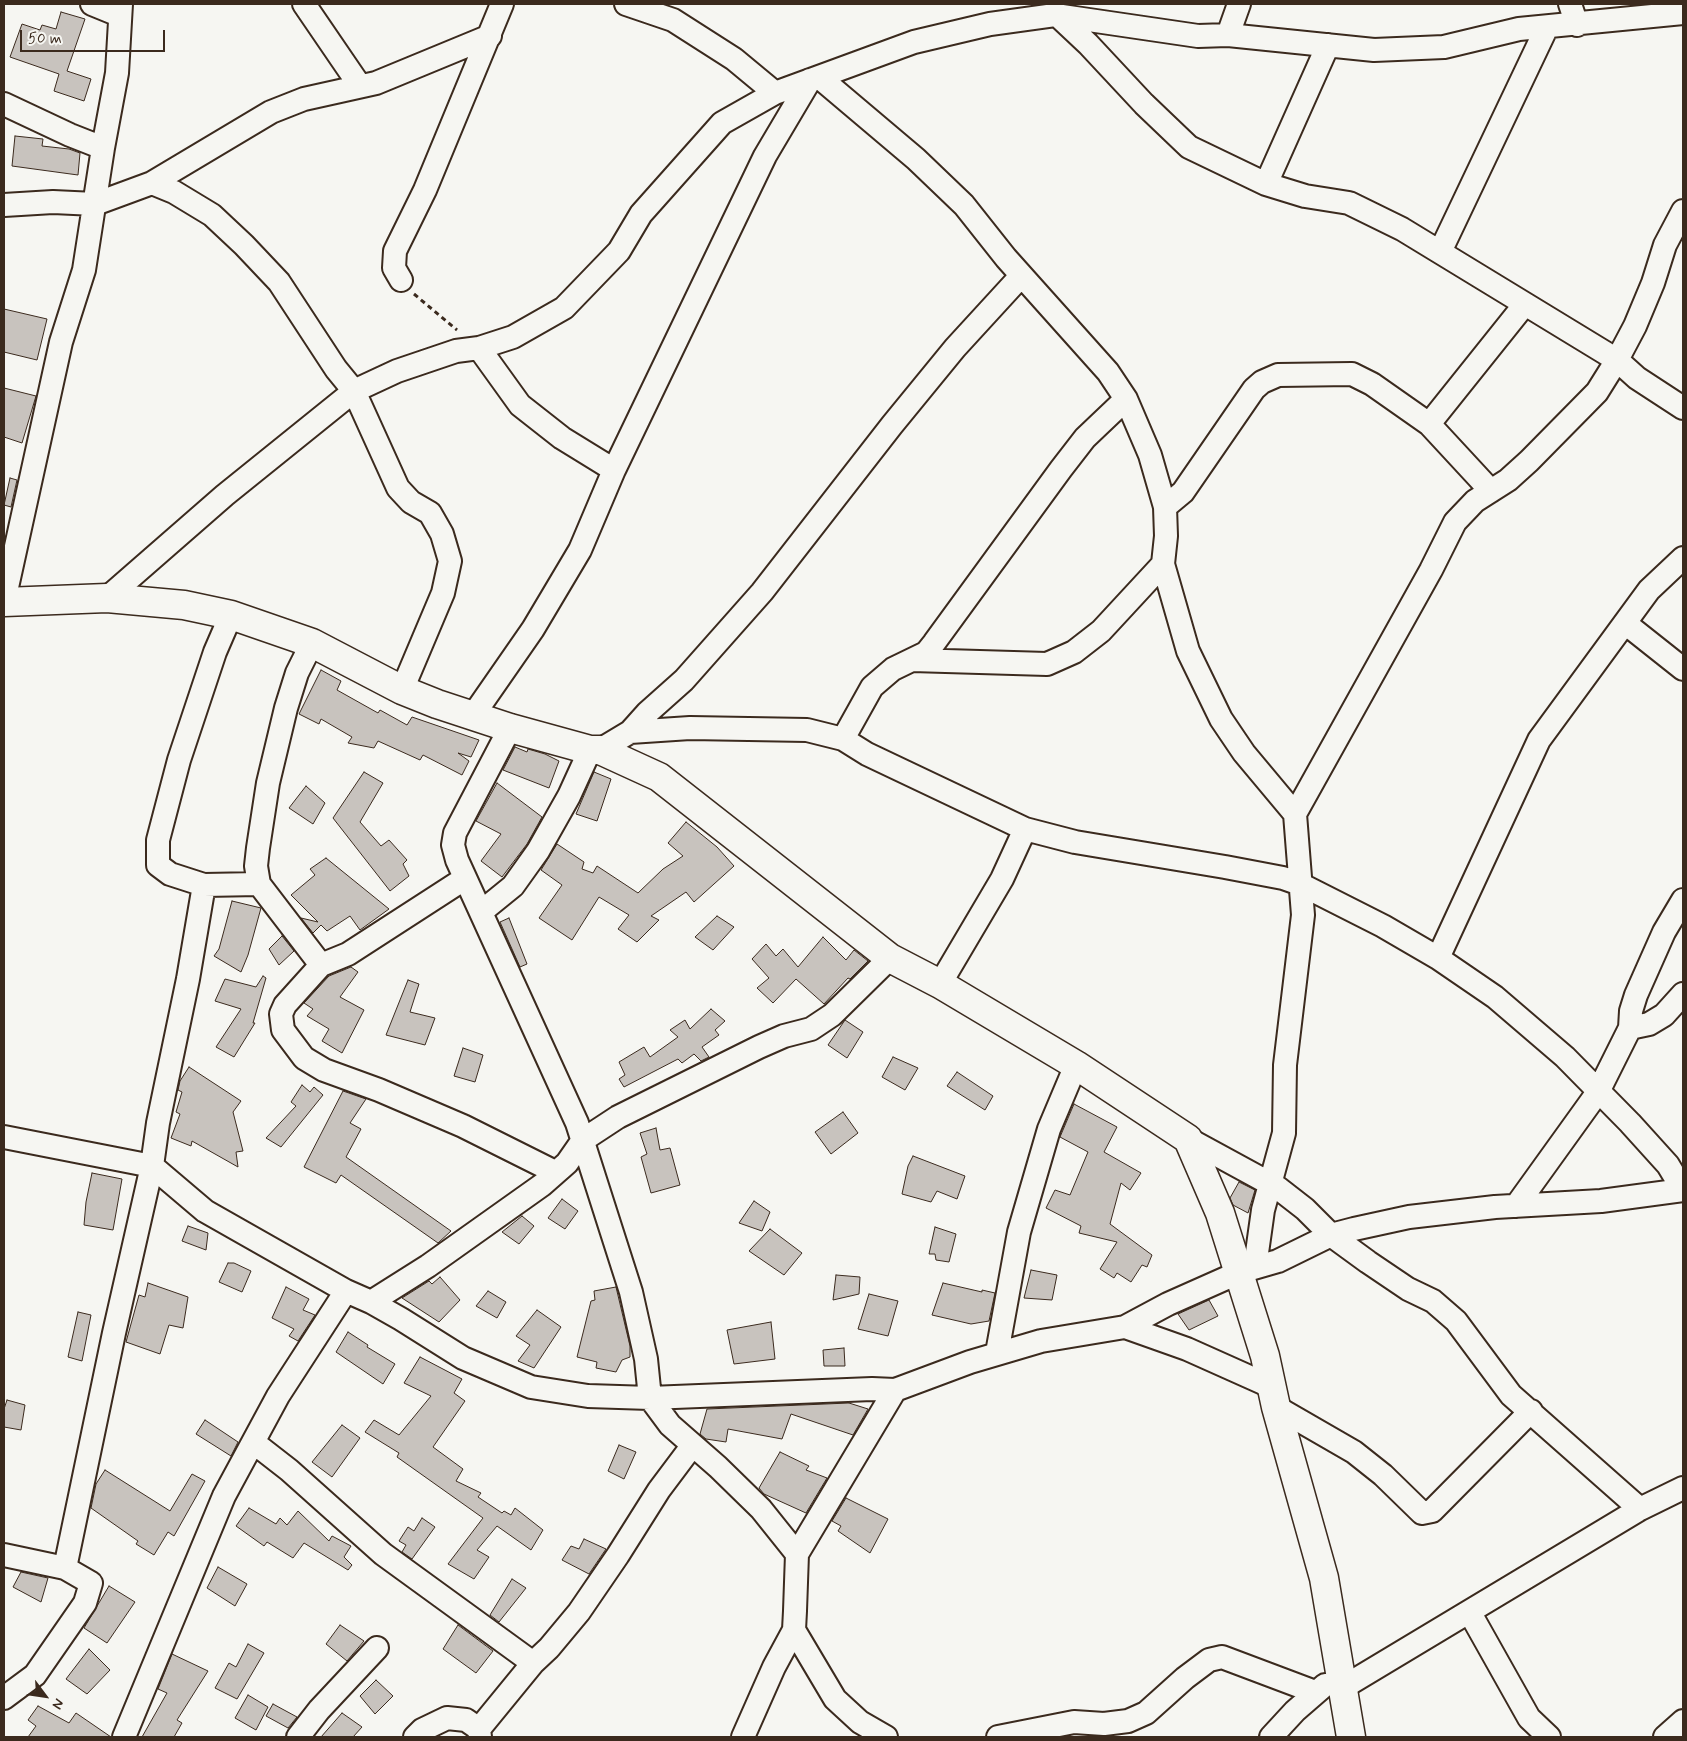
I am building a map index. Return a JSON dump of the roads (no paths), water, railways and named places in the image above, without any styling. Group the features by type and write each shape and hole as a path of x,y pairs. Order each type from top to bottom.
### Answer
{"street":[{"path":"92,4 120,9 117,73 84,270 61,342 4,601 107,598 184,605 231,615 312,644 402,690 437,704 474,714 510,728 595,750 659,777 890,958 940,984 1076,1065 1188,1139 1278,1188 1305,1209 1331,1235 1408,1288 1433,1301 1456,1321 1511,1395 1531,1411 1550,1432 1640,1510"},
{"path":"304,4 360,86"},
{"path":"401,280 394,268 395,251 425,190 466,87 490,36 502,4"},
{"path":"626,4 669,10 734,59 774,93"},
{"path":"1228,35 1240,4"},
{"path":"1054,9 1144,104 1189,147 1266,184 1305,196 1349,203 1402,229 1617,360 1637,378 1683,408"},
{"path":"107,598 224,495 354,391 397,371 456,352 479,348 513,337 564,308 619,251 642,214 722,123 774,93 914,42 1054,9 1198,36 1228,35 1374,50 1444,47 1519,29 1547,27 1574,14 1683,13"},
{"path":"1440,252 1547,27"},
{"path":"4,205 53,202 95,204 152,183 272,112 304,99 376,83 490,36"},
{"path":"1266,184 1310,91 1328,45"},
{"path":"815,78 916,159 950,192 1021,276 1108,372 1126,399 1150,455 1165,507 1166,536 1163,564 1185,644 1221,719 1244,753 1295,814"},
{"path":"474,714 533,629 580,550 614,470 765,156 815,78"},
{"path":"4,104 70,135 103,148"},
{"path":"152,183 174,192 212,215 279,282 336,369 354,391 398,488 411,502 430,513 442,534 450,561 443,593 402,690"},
{"path":"1248,1270 1269,1184 1284,1133 1285,1065 1303,915 1295,814 1431,570 1455,522 1469,506 1515,474 1597,392 1617,360 1653,283 1665,245 1683,211"},
{"path":"481,912 513,886 538,851 595,750 630,732 647,713 684,680 749,607 955,348 1021,276"},
{"path":"1429,424 1525,304"},
{"path":"479,348 520,405 562,438 614,470"},
{"path":"1165,507 1183,492 1254,389 1262,382 1278,375 1352,374 1372,384 1429,424 1491,491"},
{"path":"843,738 872,687 893,669 926,653 1085,438 1126,399"},
{"path":"1438,958 1539,740 1649,590 1683,558"},
{"path":"912,660 1047,664 1074,652 1101,632 1163,564"},
{"path":"231,615 215,652 182,750 158,840 158,865 170,874 204,886 259,884"},
{"path":"1625,623 1683,669"},
{"path":"312,644 297,673 289,699 268,783 256,866 259,884 321,965"},
{"path":"510,728 455,833 453,844 464,879 481,912 583,1140 631,1292 646,1359 650,1398 670,1425 718,1467 761,1509 797,1554"},
{"path":"4,1137 152,1166 205,1211 346,1292 371,1302 463,1358 531,1387 588,1396 650,1398 818,1391 895,1390 997,1353 1041,1341 1125,1327 1168,1304 1248,1270 1278,1260 1331,1235 1409,1216 1516,1206 1601,1201 1683,1190 1668,1166 1598,1092 1531,1027 1469,977 1374,921 1300,884 1283,878 1226,867 1075,842 1025,829 867,754 843,738 807,730 690,728 630,732"},
{"path":"940,984 1002,879 1025,829"},
{"path":"464,879 348,954 321,965 284,1005 281,1014 283,1030 304,1058 324,1070 463,1126 556,1172"},
{"path":"65,1568 110,1352 152,1166 158,1123 188,979 204,886"},
{"path":"1516,1206 1598,1092 1630,1028 1636,995 1679,914"},
{"path":"371,1302 428,1266 542,1185 567,1163 583,1140 618,1117 759,1047 784,1036 811,1029 832,1015 890,958"},
{"path":"1630,1028 1649,1024 1657,1019 1683,994"},
{"path":"997,1353 1019,1232 1049,1129 1076,1065"},
{"path":"1188,1139 1220,1213 1248,1270 1274,1397 1324,1578 1351,1737"},
{"path":"124,1737 224,1496 278,1396 346,1292"},
{"path":"1125,1327 1187,1349 1274,1397 1354,1452 1383,1475 1422,1513 1432,1511 1531,1411"},
{"path":"743,1737 774,1667 794,1630 797,1554 895,1390"},
{"path":"253,1442 289,1470 383,1554 452,1606 533,1663"},
{"path":"415,1737 422,1730 447,1718 466,1720 480,1733 533,1663 550,1648 579,1612 659,1490 692,1446"},
{"path":"1272,1737 1315,1692 1341,1682 1470,1613 1640,1510 1683,1488"},
{"path":"4,1555 65,1568 91,1583 85,1603 35,1675 4,1698"},
{"path":"1470,1613 1529,1718 1549,1737"},
{"path":"794,1630 835,1699 860,1722 886,1737"},
{"path":"298,1737 318,1710 377,1648"},
{"path":"998,1737 1074,1722 1104,1724 1128,1721 1146,1713 1185,1678 1209,1660 1222,1657 1315,1692"},
{"path":"1665,1737 1683,1721"}]}
